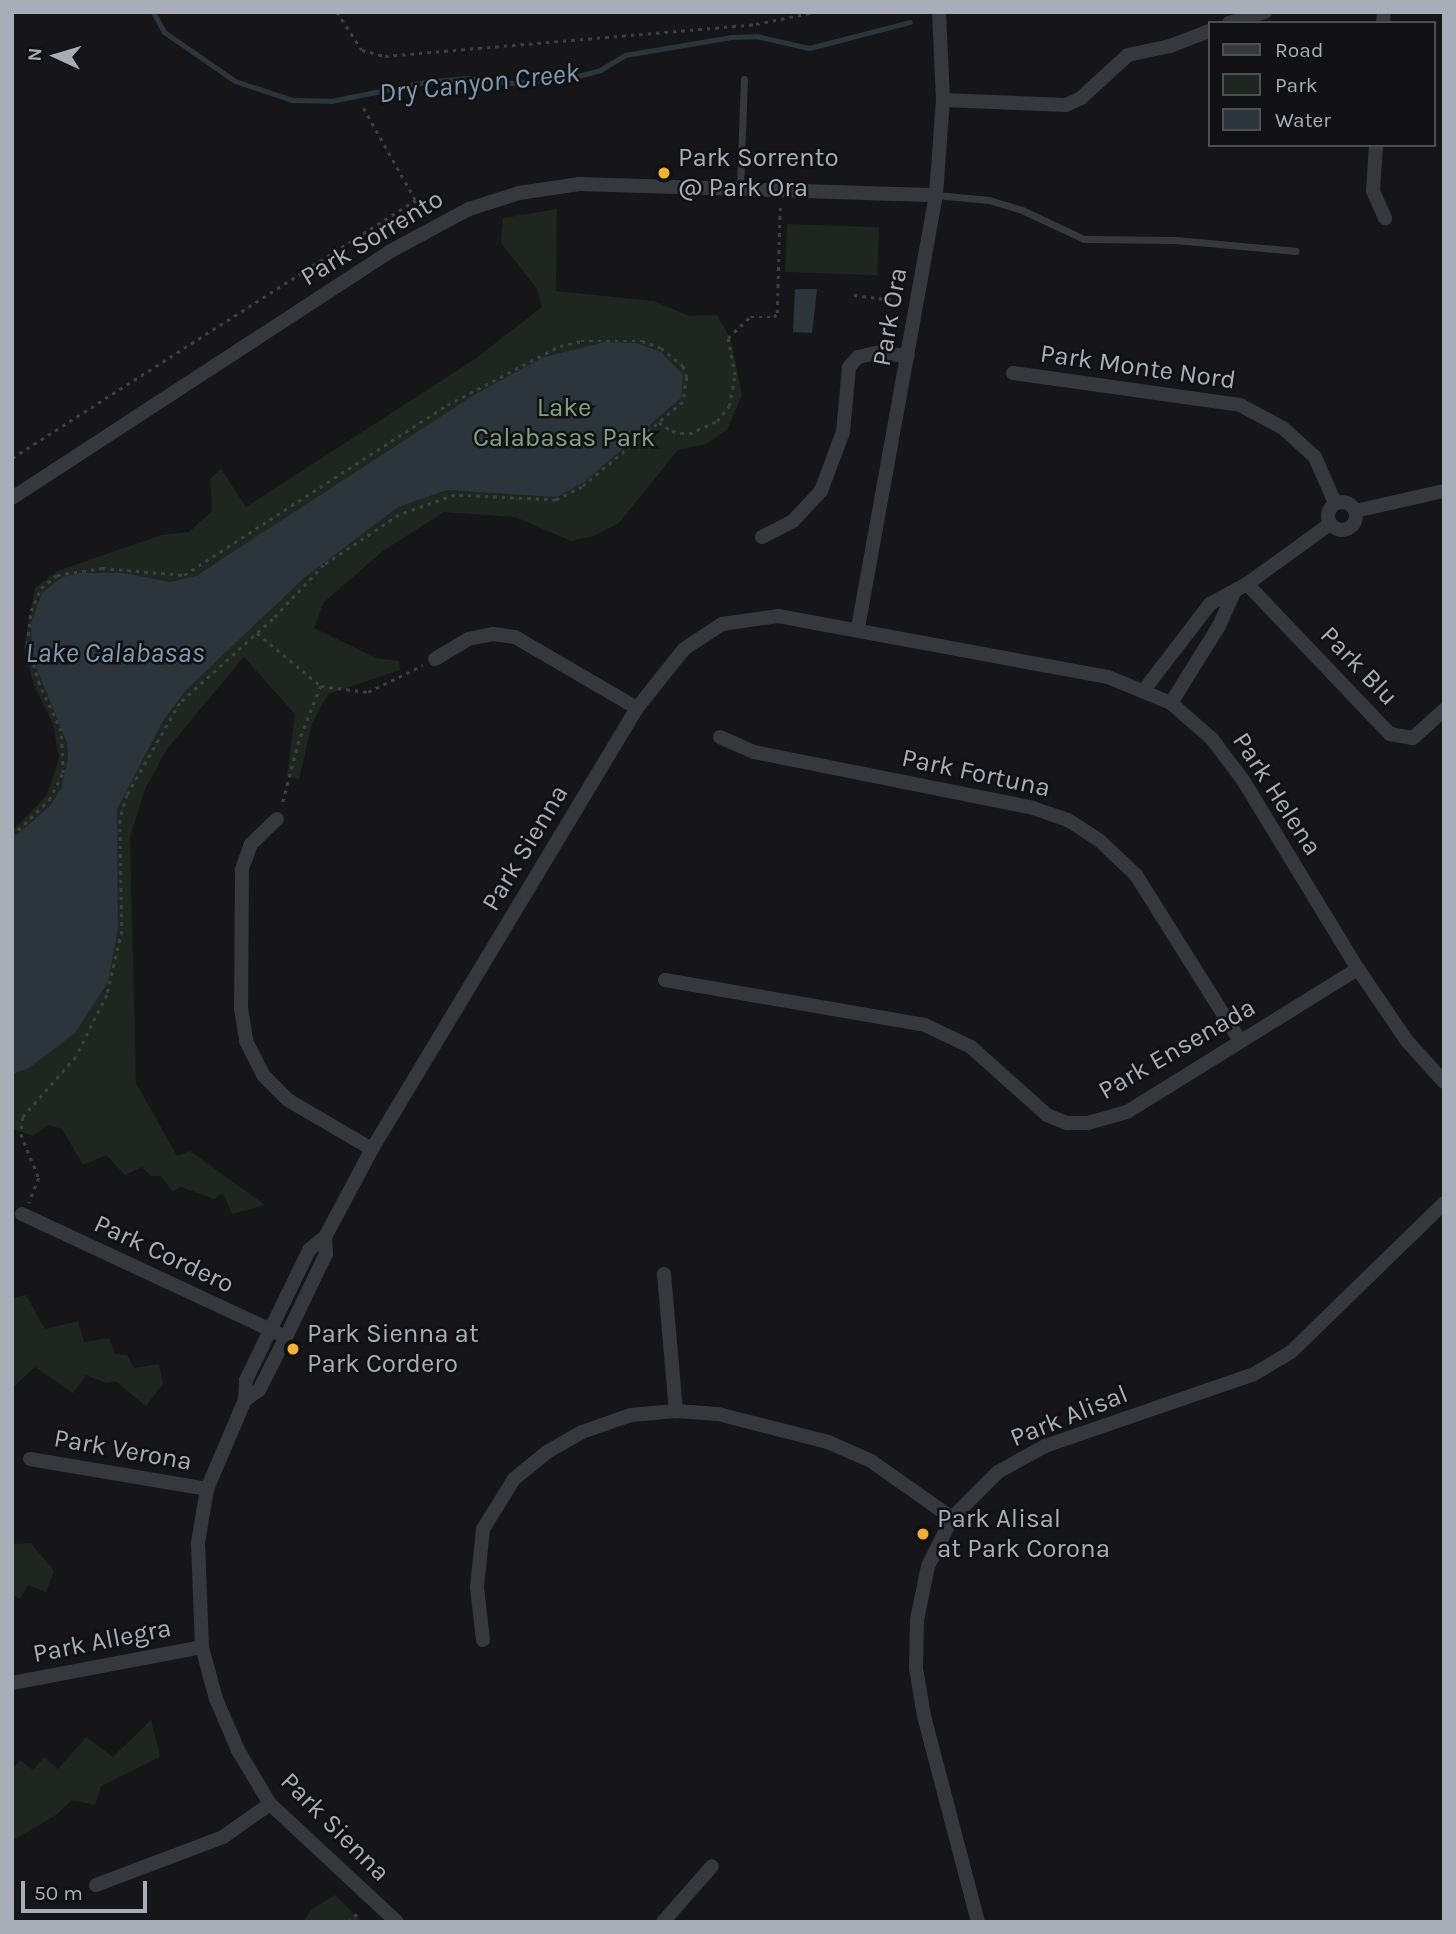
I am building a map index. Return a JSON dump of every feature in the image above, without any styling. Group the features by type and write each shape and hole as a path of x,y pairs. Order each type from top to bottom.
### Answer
{"street":[{"name":"Park Ora","path":"858,628 936,195 943,100 939,12"},
{"path":"1236,21 1265,12"},
{"path":"943,100 1066,105 1081,98 1128,55 1170,46 1208,31"},
{"path":"1376,147 1373,191 1385,218"},
{"name":"Park Sorrento","path":"12,498 389,252 469,209 519,193 579,184 936,195"},
{"path":"762,537 793,521 821,491 844,432 849,367 858,357 876,354 908,356"},
{"name":"Park Monte Nord","path":"1013,373 1240,405 1283,428 1315,457 1335,503"},
{"path":"1355,511 1444,491"},
{"path":"1335,503 1349,504 1355,511 1350,528 1337,530 1330,524 1327,515 1335,503"},
{"path":"1144,690 1199,614 1234,593 1330,524"},
{"name":"Park Blu","path":"1247,584 1390,734 1413,738 1444,710"},
{"path":"1171,703 1219,626 1234,593"},
{"name":"Park Sienna","path":"397,1922 270,1804 238,1750 216,1699 202,1647 198,1543 207,1489 245,1400 246,1380 309,1250 325,1237 372,1149 638,708 670,663 722,624 778,616 858,628"},
{"name":"Park Helena","path":"858,628 1108,677 1171,703 1212,740 1243,780 1358,969 1407,1041 1444,1082"},
{"path":"435,659 468,639 493,634 515,637 638,708"},
{"name":"Park Fortuna","path":"720,737 754,752 1033,808 1068,820 1100,841 1136,875 1240,1041"},
{"path":"277,819 251,844 242,869 240,981 246,1041 263,1075 288,1100 372,1149"},
{"name":"Park Ensenada","path":"666,980 925,1024 971,1047 1047,1115 1067,1123 1107,1120 1127,1112 1358,969"},
{"name":"Park Alisal","path":"978,1922 923,1716 916,1668 917,1620 928,1566 952,1518 998,1472 1045,1446 1254,1374 1291,1352 1444,1203"},
{"name":"Park Cordero","path":"22,1214 286,1337"},
{"name":"Park Sienna","path":"245,1400 259,1390 286,1337 326,1254 325,1237"},
{"path":"664,1274 676,1411"},
{"path":"483,1640 477,1587 483,1529 514,1479 547,1452 582,1432 631,1415 676,1411 719,1415 828,1442 871,1461 952,1518"},
{"name":"Park Verona","path":"30,1459 207,1489"},
{"name":"Park Allegra","path":"12,1683 202,1647"},
{"path":"96,1885 223,1837 270,1804"},
{"path":"663,1922 712,1866"}],"lane":[{"path":"740,187 744,79"},
{"path":"936,195 989,200 1084,239 1175,240 1296,251"}],"path":[{"path":"337,12 362,50 385,56 755,24 815,12"},
{"path":"361,104 423,212"},
{"path":"12,458 415,201"},
{"path":"659,422 672,431 689,434 717,421 729,406 735,374 728,338 750,317 774,317 776,313 780,206"},
{"path":"854,295 902,301"},
{"path":"12,836 50,800 63,773 61,731 34,673 27,644 31,611 41,588 57,575 102,568 184,575 447,405 560,346 624,339 642,341 676,357 687,377 687,392 672,414 582,487 556,500 455,495 398,515 324,565 257,633 180,703 127,795 118,854 122,931 114,969 94,1025 76,1057 23,1117 21,1134 39,1178 22,1214"},
{"path":"257,633 321,686 368,692 435,659"},
{"path":"277,819 291,784 299,741 321,686"},
{"path":"348,1922 358,1913"}],"green space":[{"name":"Lake Calabasas Park","path":"557,209 556,291 653,301 690,316 717,315 731,340 742,395 727,430 706,444 678,450 618,524 593,536 571,541 515,517 444,512 383,551 324,602 314,628 376,658 399,661 400,670 328,694 312,724 299,779 287,776 295,714 244,657 167,749 145,789 130,837 136,1083 177,1156 190,1151 265,1205 232,1214 223,1193 214,1199 181,1187 172,1191 161,1176 151,1176 142,1167 125,1175 106,1155 83,1165 62,1129 48,1125 33,1136 12,1128 12,831 47,795 59,758 53,724 34,685 24,647 35,588 57,571 162,535 189,532 212,511 210,479 221,469 246,507 475,359 542,307 537,289 501,243 503,218"},
{"path":"787,224 879,227 877,275 785,272"},
{"path":"26,1295 45,1329 78,1321 84,1342 109,1338 115,1354 127,1355 134,1368 159,1364 163,1384 146,1406 115,1381 106,1383 86,1375 73,1393 35,1367 12,1388 12,1298"},
{"path":"31,1543 54,1571 46,1592 28,1585 20,1599 12,1595 12,1544"},
{"path":"151,1720 160,1757 101,1786 95,1805 72,1800 56,1815 12,1841 12,1769 20,1760 33,1770 44,1757 58,1769 86,1737 113,1757"},
{"path":"335,1895 362,1922 303,1922 312,1909"}],"water":[{"path":"795,289 817,289 812,333 793,332"},
{"name":"Lake Calabasas","path":"605,342 636,343 661,352 683,375 681,398 583,483 557,497 447,490 398,507 304,578 186,690 163,721 117,809 118,929 108,982 75,1033 29,1068 12,1074 12,839 50,806 62,787 68,758 67,743 32,656 31,623 42,593 62,577 81,573 124,573 170,582 196,576 474,395 544,357"}],"waterway":[{"name":"Dry Canyon Creek","path":"153,12 164,32 235,81 292,100 331,101 425,82 467,78 512,83 578,76 600,70 625,55 731,37 756,36 809,48 910,22"}],"place":[{"name":"Park Sorrento @ Park Ora","path":"664,173"},
{"name":"Park Sienna at Park Cordero","path":"293,1349"},
{"name":"Park Alisal at Park Corona","path":"923,1534"}]}
